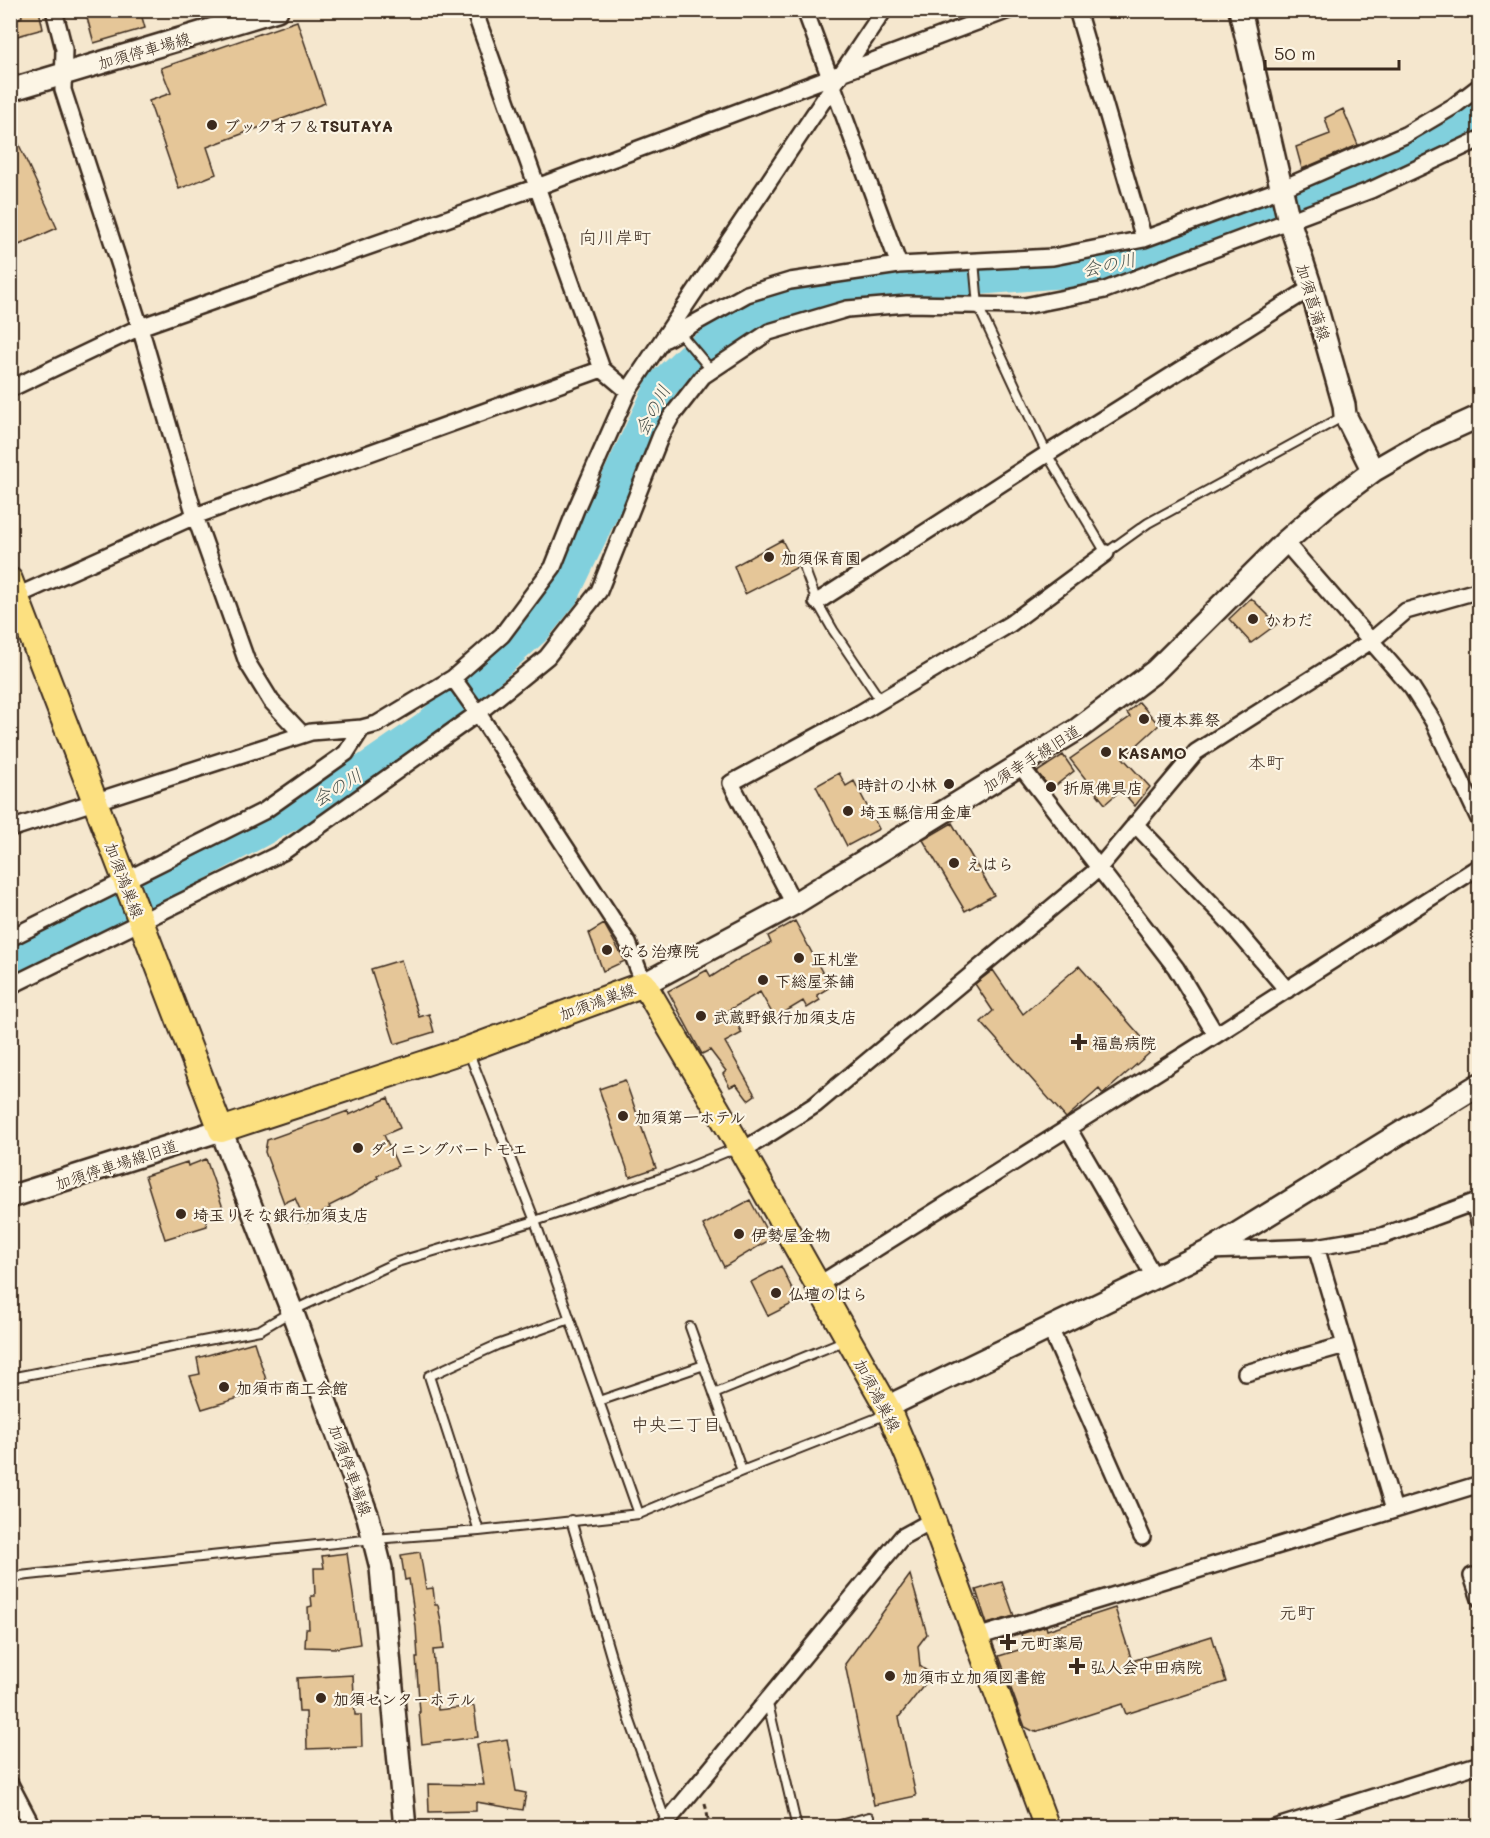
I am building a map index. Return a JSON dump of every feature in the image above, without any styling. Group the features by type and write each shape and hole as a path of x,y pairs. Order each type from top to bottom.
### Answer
{"main road":[{"name":"加須鴻巣線","path":"13,592 221,1130 468,1049 644,984 742,1151 888,1409 933,1520 1047,1827"}],"street":[{"path":"54,10 64,49 63,90 140,327 195,516 248,662 271,701 302,734"},
{"name":"加須停車場線","path":"10,90 277,10"},
{"path":"474,10 602,369 628,391"},
{"path":"805,10 836,79 899,265"},
{"path":"10,829 302,734 362,728 377,724 453,678 502,635 553,567 628,391 884,10"},
{"path":"10,388 140,327 836,79 1009,10"},
{"path":"1077,10 1144,239"},
{"name":"加須菖蒲線","path":"1240,10 1289,219 1311,288 1345,415 1373,471"},
{"path":"663,341 747,294 790,281 899,265 1053,257 1144,239 1282,191 1405,135 1454,106 1479,86"},
{"path":"10,986 140,919 283,852 478,713 547,657 599,591 660,435 671,417 703,376 769,332 847,309 907,304 1024,306 1105,290 1371,190 1479,139"},
{"path":"818,602 1047,454 1311,288"},
{"path":"13,592 195,516 602,369"},
{"path":"1373,471 1425,441 1479,416"},
{"name":"加須幸手線旧道","path":"644,984 794,904 1078,729 1155,671 1286,542 1325,507 1373,471"},
{"path":"1286,542 1412,688 1433,721 1479,821"},
{"path":"794,904 731,783 881,701 1010,624 1106,553"},
{"path":"742,1151 815,1105 1098,869 1196,752 1371,641 1406,611 1479,590"},
{"path":"453,678 628,943 644,984"},
{"path":"10,938 128,886 264,811 346,753 362,728"},
{"path":"1020,765 1176,968 1216,1035"},
{"path":"1135,824 1231,924 1287,990"},
{"path":"818,1285 1287,990 1479,866"},
{"path":"888,1409 899,1401 1209,1251 1479,1084"},
{"path":"1068,1128 1155,1278"},
{"name":"加須停車場線","path":"221,1130 292,1311 374,1539 381,1568 405,1827"},
{"name":"加須停車場線旧道","path":"10,1197 221,1130"},
{"path":"1209,1251 1316,1248 1382,1236 1477,1202 1479,1225"},
{"path":"1316,1248 1394,1510"},
{"path":"1050,1328 1142,1537"},
{"path":"1246,1373 1345,1345"},
{"path":"977,1636 1479,1484"},
{"path":"664,1825 902,1537 933,1520"},
{"path":"1473,1576 1479,1599"},
{"path":"1274,1827 1479,1764"},
{"path":"10,1784 16,1808 33,1827"}],"lane":[{"path":"974,261 978,306 1047,454 1106,553 1148,523 1345,415"},
{"path":"680,332 712,370"},
{"path":"802,562 818,602 833,630 881,701"},
{"path":"468,1049 535,1221 639,1514"},
{"path":"10,1378 260,1330 292,1311 398,1262 535,1221 670,1175 726,1152 742,1151"},
{"path":"479,1531 429,1376 497,1345 570,1319"},
{"path":"690,1327 742,1471"},
{"path":"714,1394 848,1339"},
{"path":"599,1401 704,1365"},
{"path":"10,1577 639,1514 877,1418 888,1409"},
{"path":"571,1520 629,1718 664,1825"},
{"path":"765,1703 769,1708 797,1827"},
{"path":"829,1827 868,1817 872,1827"}],"path":[{"path":"698,1785 703,1793 710,1827"}],"building":[{"path":"21,10 39,10 43,29 10,38 10,21 22,17"},
{"path":"99,10 140,10 145,28 94,43 86,14"},
{"name":"ブックオフ＆TSUTAYA","path":"297,21 325,103 207,147 216,174 179,189 149,101 171,93 161,68"},
{"path":"1343,109 1358,145 1302,169 1296,147 1330,134 1325,118"},
{"path":"10,125 57,228 19,245 10,227"},
{"path":"782,540 796,568 745,594 734,566"},
{"path":"1251,598 1277,624 1251,643 1229,619"},
{"path":"1139,702 1159,725 1123,758 1150,787 1135,806 1121,790 1105,804 1070,759 1130,717 1127,713"},
{"path":"1063,755 1074,771 1051,789 1037,772"},
{"path":"839,773 846,786 854,781 879,829 847,846 816,786"},
{"path":"952,823 994,895 965,911 923,840"},
{"path":"795,921 830,987 817,995 820,1000 807,1008 803,1001 775,1018 760,992 729,1010 742,1033 725,1042 755,1095 748,1100 736,1084 730,1087 723,1074 726,1071 710,1050 702,1054 668,991 707,970 711,977 739,959 771,943 768,936"},
{"path":"604,924 625,961 603,971 589,933"},
{"path":"401,960 419,1017 429,1014 434,1032 395,1044 371,969"},
{"path":"1079,966 1153,1050 1103,1094 1099,1089 1066,1118 981,1022 993,1011 975,984 993,970 1023,1014"},
{"path":"625,1080 656,1168 630,1177 599,1089"},
{"path":"388,1098 400,1128 384,1135 398,1166 377,1176 378,1178 351,1195 329,1206 330,1208 322,1212 324,1217 306,1223 295,1198 284,1203 265,1152 267,1140 348,1111 349,1115"},
{"path":"206,1159 223,1208 204,1215 207,1226 165,1239 145,1176 187,1162 188,1166"},
{"path":"750,1200 771,1239 724,1267 703,1225"},
{"path":"781,1266 798,1301 768,1316 751,1282"},
{"path":"254,1342 269,1389 202,1409 190,1376 200,1374 197,1358"},
{"path":"420,1552 426,1589 433,1588 442,1628 444,1649 433,1650 438,1710 474,1706 478,1737 422,1744 416,1627 409,1579 405,1580 401,1555"},
{"path":"347,1553 360,1644 336,1648 305,1647 306,1629 309,1629 308,1607 312,1606 311,1596 315,1596 314,1568 324,1568 322,1556"},
{"path":"910,1575 927,1634 918,1646 920,1666 932,1675 899,1717 916,1796 874,1805 845,1664"},
{"path":"1002,1582 1014,1616 987,1624 976,1590"},
{"path":"1115,1608 1132,1661 1212,1636 1226,1682 1126,1714 1122,1704 1035,1732 1025,1727 999,1656 1025,1648 1021,1634 1046,1626 1047,1630"},
{"path":"353,1675 355,1715 361,1715 362,1747 307,1749 306,1712 299,1712 297,1678"},
{"path":"507,1739 516,1791 526,1793 523,1810 476,1802 476,1811 429,1812 428,1784 484,1785 477,1744"}],"waterway":[{"name":"会の川","path":"10,958 154,889 339,788 425,729 535,629 564,593 662,385 690,358 759,310 805,296 926,283 1090,270 1214,238 1434,142 1480,109"}],"place":[{"name":"ブックオフ＆TSUTAYA","path":"212,125"},
{"name":"加須保育園","path":"769,557"},
{"name":"かわだ","path":"1253,619"},
{"name":"榎本葬祭","path":"1144,719"},
{"name":"KASAMO","path":"1106,752"},
{"name":"時計の小林","path":"949,784"},
{"name":"折原佛具店","path":"1051,787"},
{"name":"埼玉縣信用金庫","path":"848,811"},
{"name":"えはら","path":"954,863"},
{"name":"なる治療院","path":"607,950"},
{"name":"正札堂","path":"799,958"},
{"name":"下総屋茶舗","path":"763,980"},
{"name":"武蔵野銀行加須支店","path":"701,1016"},
{"name":"福島病院","path":"1079,1042"},
{"name":"加須第一ホテル","path":"623,1116"},
{"name":"ダイニングバートモエ","path":"358,1148"},
{"name":"埼玉りそな銀行加須支店","path":"181,1214"},
{"name":"伊勢屋金物","path":"739,1234"},
{"name":"仏壇のはら","path":"776,1293"},
{"name":"加須市商工会館","path":"224,1387"},
{"name":"元町薬局","path":"1008,1642"},
{"name":"弘人会中田病院","path":"1077,1666"},
{"name":"加須市立加須図書館","path":"890,1676"},
{"name":"加須センターホテル","path":"321,1698"}],"district":[{"name":"向川岸町","path":"615,237"},
{"name":"本町","path":"1266,762"},
{"name":"中央二丁目","path":"676,1424"},
{"name":"元町","path":"1297,1612"}]}
